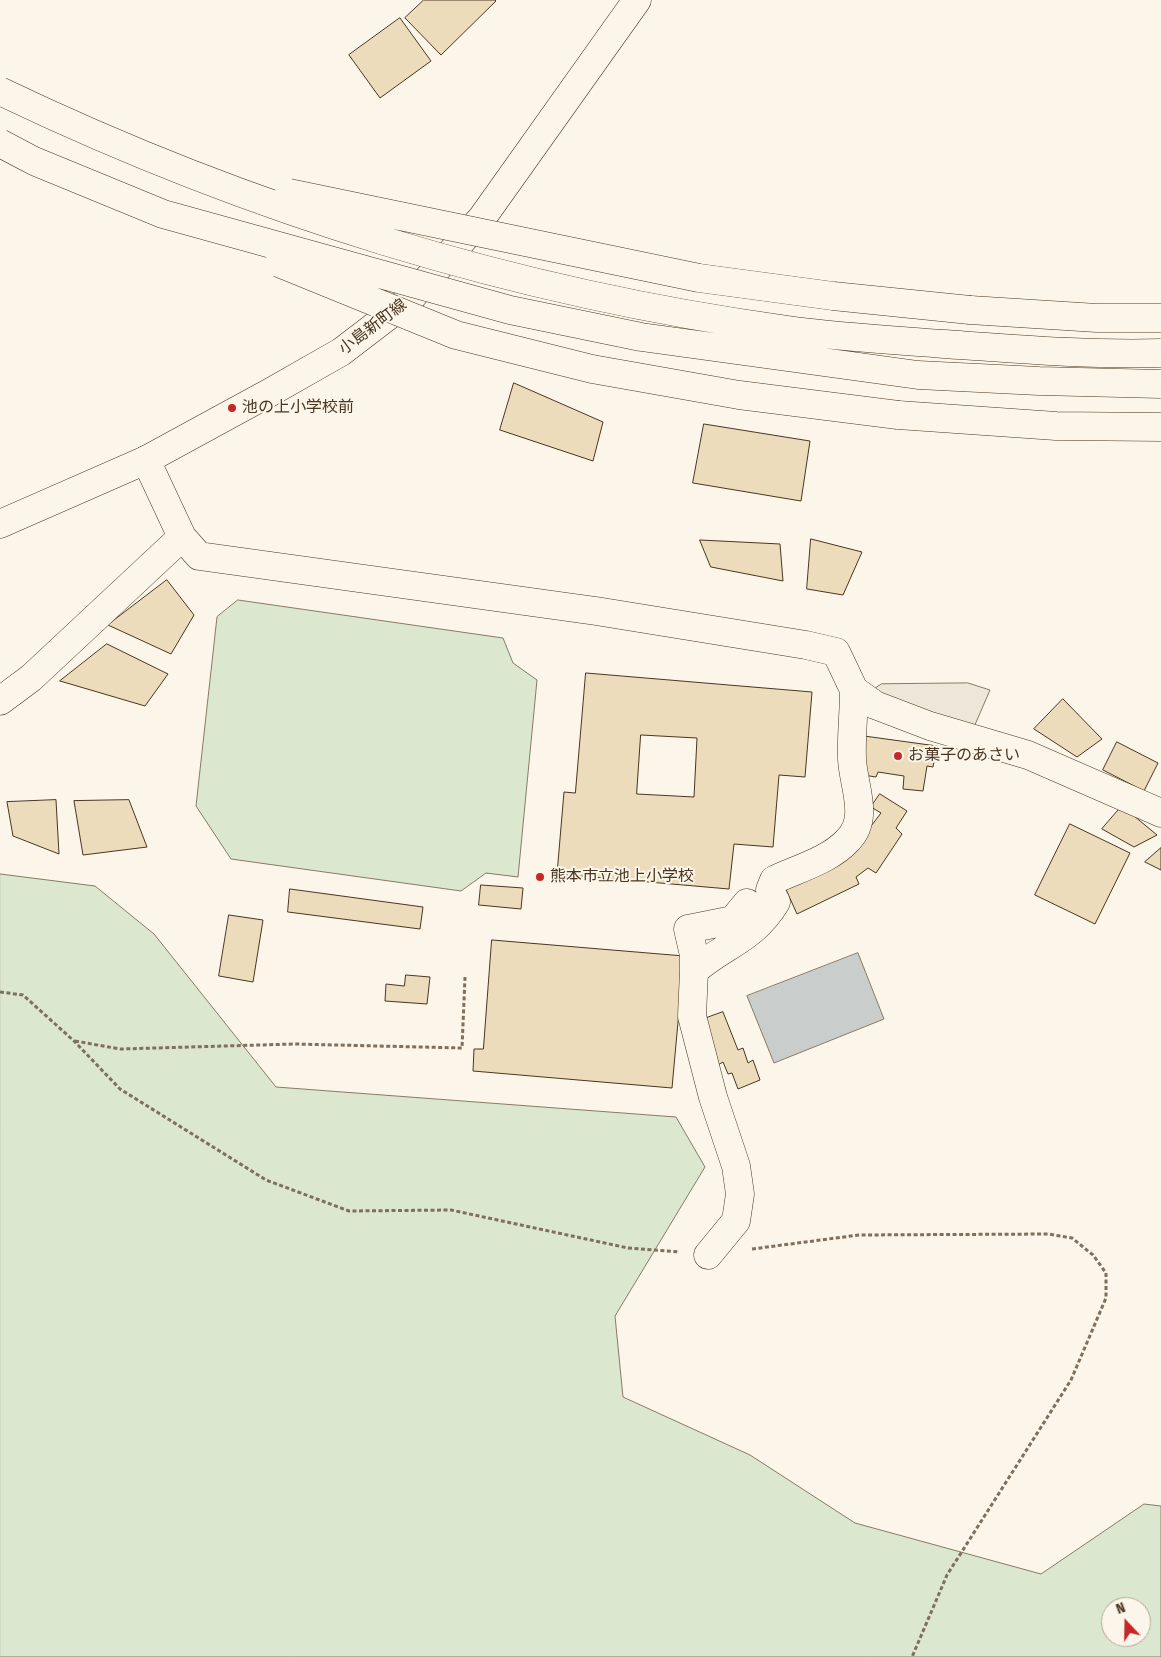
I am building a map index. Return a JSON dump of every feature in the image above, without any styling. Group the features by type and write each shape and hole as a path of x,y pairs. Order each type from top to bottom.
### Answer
{"main road":[{"name":"小島新町線","path":"0,524 146,460 341,352 409,300 482,218 637,0"},
{"path":"0,91 56,118 185,172 430,255 549,286 645,306 808,332 1042,351 1161,353"},
{"path":"0,143 34,161 456,335 592,369 739,395 898,416 1056,426 1161,427"},
{"path":"185,172 699,278 833,296 970,310 1097,318 1161,318"},
{"path":"163,214 510,310 641,337 918,375 1039,381 1161,384"},
{"path":"146,460 182,537 199,556 596,611 806,645 836,652 854,690 852,760 859,800 859,818 849,839 834,851 774,880 770,890 776,902 764,921 734,945 694,970"},
{"path":"0,701 31,678 182,537"},
{"path":"854,690 875,705 930,726 1028,755 1161,813"},
{"path":"708,1255 736,1221 740,1194 736,1166 713,1097 692,1016 694,955 688,929 733,920 747,903"}],"path":[{"path":"74,1040 120,1049 294,1044 462,1048 465,977"},
{"path":"0,992 23,995 74,1040 120,1089 266,1180 349,1211 450,1210 628,1248 708,1255 859,1235 1048,1234 1072,1238 1093,1255 1106,1273 1106,1298 1071,1380 947,1575 912,1657"}],"green space":[{"path":"238,600 503,638 513,663 537,680 518,877 486,873 461,891 231,859 196,806 217,617"},
{"path":"0,874 95,886 154,934 276,1087 676,1117 705,1167 615,1316 623,1397 750,1455 855,1523 1041,1574 1144,1504 1161,1506 1161,1657 0,1657"}],"shaded area":[{"path":"968,683 990,690 974,727 897,706 874,689 881,684"},
{"path":"858,953 884,1019 774,1063 747,996"}],"building":[{"path":"424,0 496,1 441,55 405,18"},
{"path":"400,18 431,61 380,98 349,55"},
{"path":"514,383 603,422 593,461 500,430"},
{"path":"704,424 810,441 801,501 693,483"},
{"path":"811,539 862,552 843,595 807,589"},
{"path":"700,540 780,544 783,581 711,567"},
{"path":"167,580 194,615 171,654 108,625"},
{"path":"107,644 168,674 145,706 60,681"},
{"path":"586,673 812,692 805,777 779,775 773,847 734,844 729,889 557,874 564,792 575,793","holes":["641,735 697,738 694,797 637,794"]},
{"path":"1063,699 1102,739 1077,757 1034,729"},
{"path":"864,736 937,746 933,767 927,766 923,791 903,789 904,776 878,772 876,777 863,775"},
{"path":"1117,742 1158,763 1144,791 1103,770"},
{"path":"880,794 907,811 896,828 902,834 876,873 868,868 856,877 859,884 797,914 784,885 849,855 881,813 871,807"},
{"path":"56,800 59,854 13,836 7,802"},
{"path":"129,800 147,847 83,855 74,801"},
{"path":"1122,806 1157,835 1134,847 1102,829"},
{"path":"1070,824 1130,853 1095,924 1035,895"},
{"path":"1161,848 1161,870 1145,862"},
{"path":"481,885 523,888 521,909 479,905"},
{"path":"290,889 423,907 420,929 288,912"},
{"path":"229,915 263,920 253,982 219,976"},
{"path":"492,940 684,956 672,1088 473,1071 474,1049 483,1049"},
{"path":"406,975 430,977 427,1004 385,1001 386,984 404,986"},
{"path":"723,1012 738,1050 743,1048 748,1063 753,1060 760,1080 738,1089 732,1073 728,1074 723,1062 718,1065 701,1020"}],"place":[{"name":"池の上小学校前","path":"232,408"},
{"name":"お菓子のあさい","path":"898,756"},
{"name":"熊本市立池上小学校","path":"540,877"}]}
